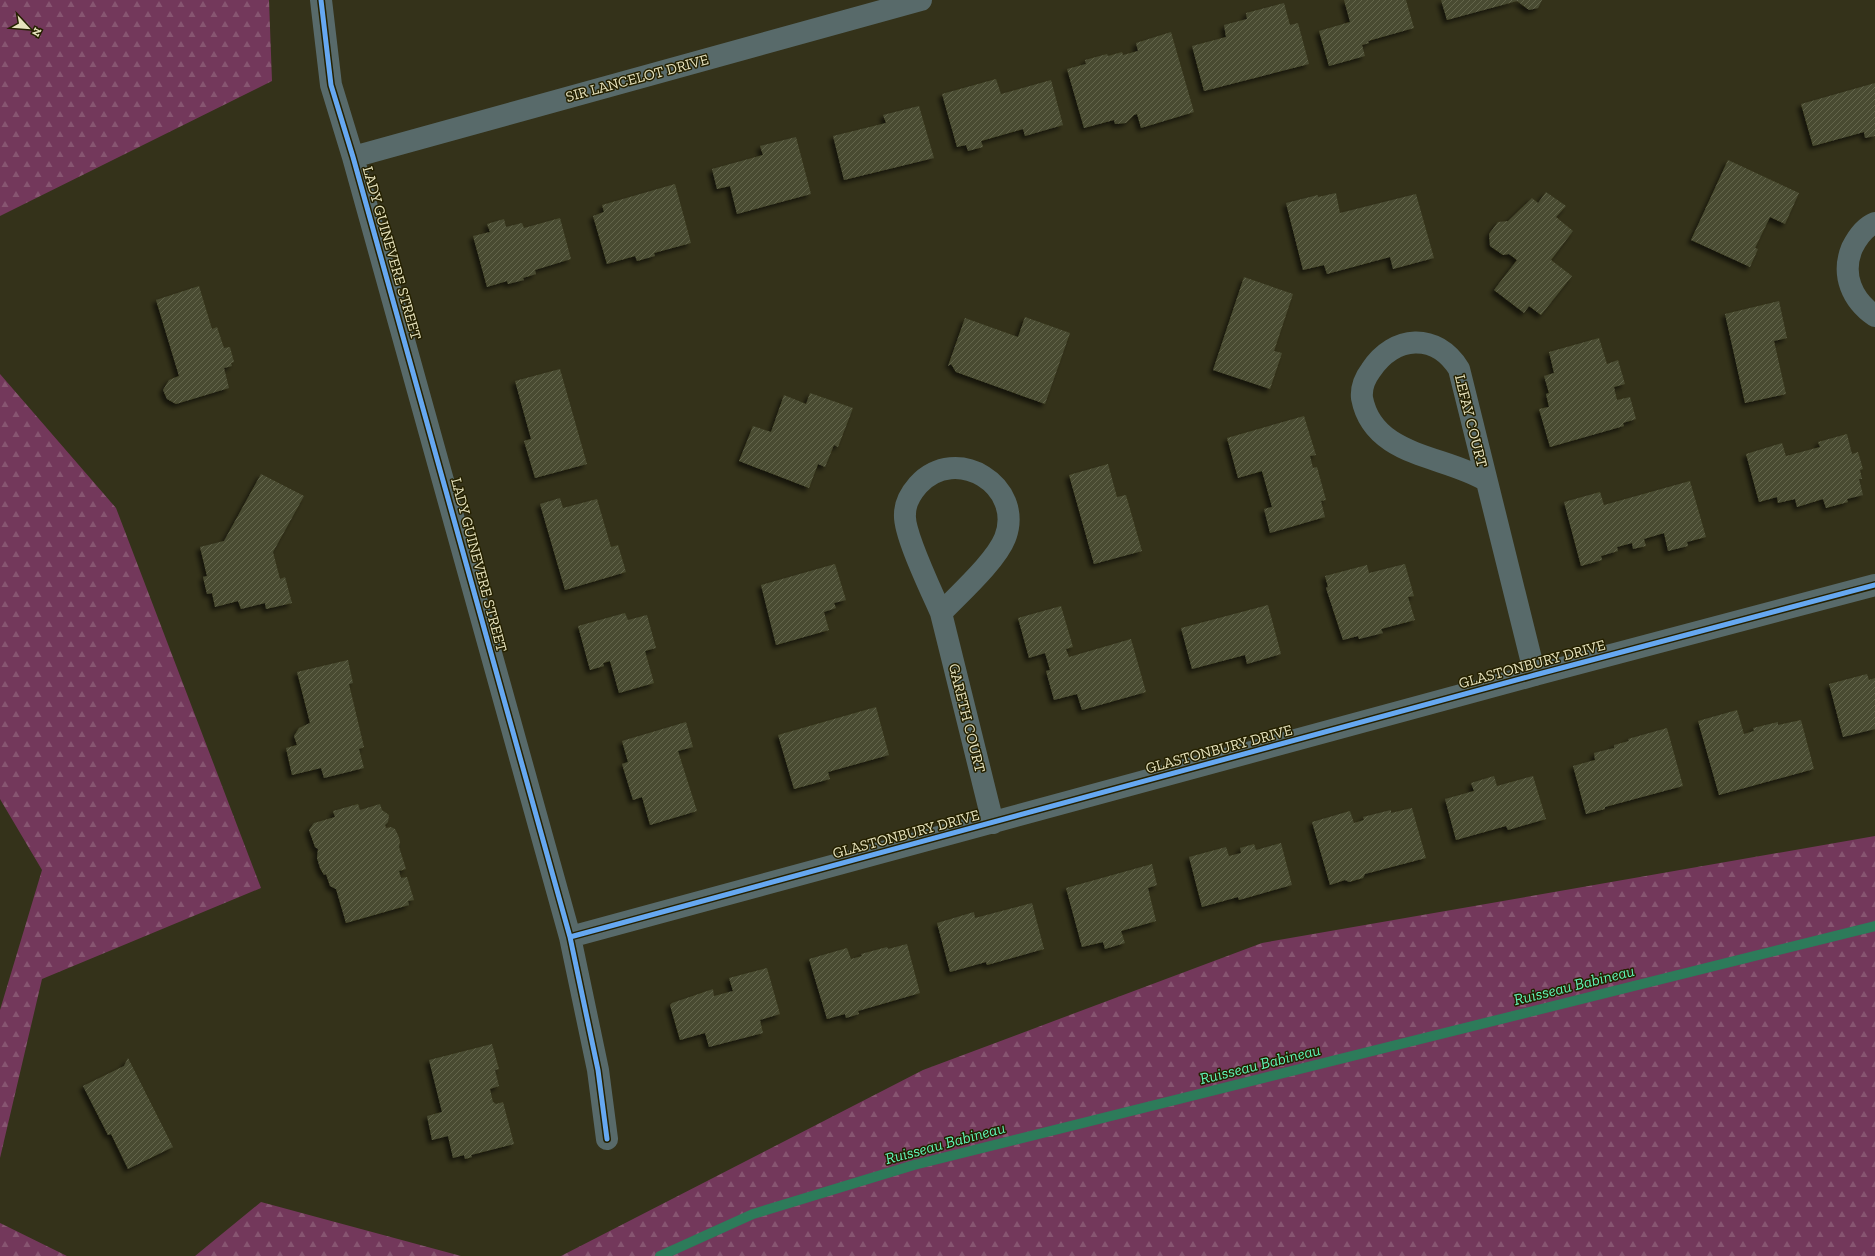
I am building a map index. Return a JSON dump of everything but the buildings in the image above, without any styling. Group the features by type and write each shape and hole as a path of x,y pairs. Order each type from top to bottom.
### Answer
{"street":[{"name":"LADY GUINEVERE STREET","path":"321,0 330,85 353,157 570,937 598,1070 607,1139"},
{"name":"SIR LANCELOT DRIVE","path":"353,157 921,0"},
{"path":"1875,223 1863,231 1855,241 1847,265 1852,292 1865,308 1875,316"},
{"name":"LEFAY COURT","path":"1485,480 1469,471 1412,452 1395,443 1380,431 1370,419 1364,405 1361,391 1367,376 1377,361 1390,348 1415,342 1430,344 1443,351 1454,361 1459,370 1485,480 1535,675"},
{"name":"GARETH COURT","path":"941,613 997,552 1006,537 1008,521 1006,505 998,488 983,475 975,471 957,468 940,471 922,481 910,497 904,516 907,533 941,613 993,823"},
{"name":"GLASTONBURY DRIVE","path":"570,937 1535,675 1875,585"}],"green space":[{"path":"0,0 269,0 272,81 0,216"},
{"path":"0,374 116,508 261,888 42,979 0,1158 0,1010 42,870 0,799"},
{"path":"1875,836 1875,1256 561,1256 923,1070 1262,943"},
{"path":"261,1202 461,1256 195,1256"},
{"path":"0,1223 67,1256 0,1256"}],"waterway":[{"name":"Ruisseau Babineau","path":"660,1256 753,1214 914,1165 1875,926"}],"cycle path":[{"path":"321,0 331,85 353,157 570,937 598,1070 607,1139"},
{"path":"570,937 1535,675 1875,585"}]}
